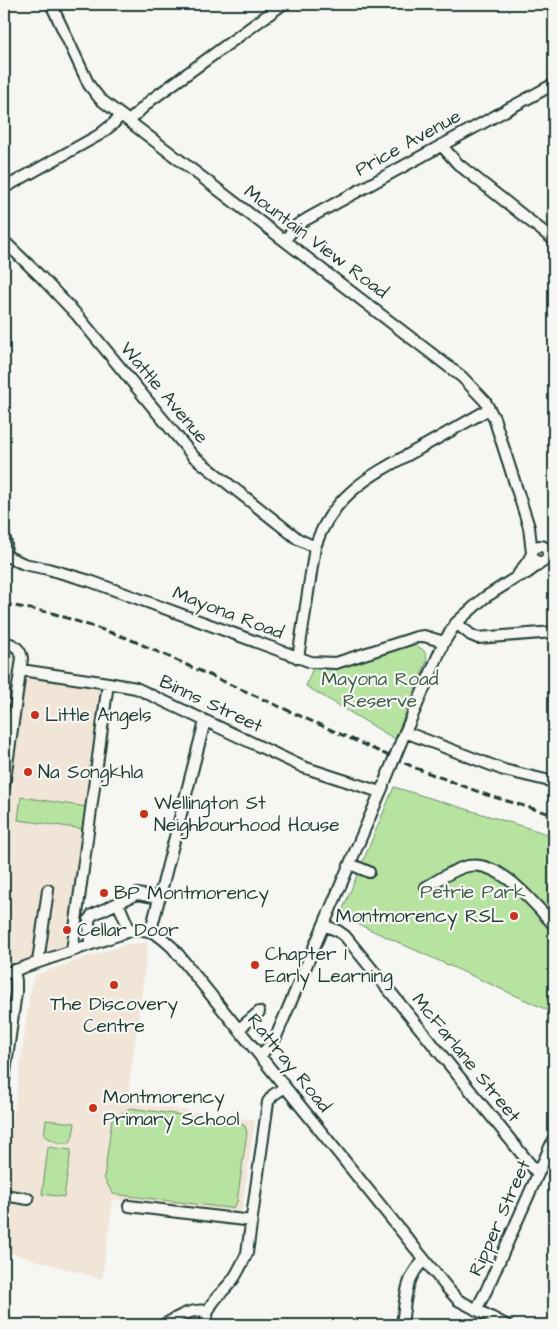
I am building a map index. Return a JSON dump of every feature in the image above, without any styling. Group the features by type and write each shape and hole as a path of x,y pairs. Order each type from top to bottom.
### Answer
{"street":[{"name":"Mountain View Road","path":"51,4 95,94 462,377 478,392 489,409 500,436 529,528 532,553"},
{"path":"4,188 99,135 113,124 125,118 284,4"},
{"name":"Price Avenue","path":"285,240 300,223 554,84"},
{"path":"441,145 458,164 554,240"},
{"name":"Wattle Avenue","path":"4,240 77,315 193,456 298,539 315,547"},
{"path":"298,658 315,547 319,533 327,520 357,485 371,475 489,409"},
{"name":"Mountain View Road","path":"529,528 547,546"},
{"path":"4,537 6,543 5,555"},
{"path":"516,576 528,563 536,546 547,546 548,557"},
{"path":"532,553 535,560 540,562 548,557"},
{"name":"Mayona Road","path":"5,555 24,564 90,581 298,658 316,662 336,662 417,636 424,636 444,642"},
{"path":"261,1055 275,1039 444,642 456,623 476,604 516,576 527,573 548,557"},
{"path":"456,623 478,638 554,632"},
{"path":"4,642 12,643 20,651 22,658 4,785"},
{"name":"Binns Street","path":"21,670 108,682 136,688 303,767 380,792"},
{"path":"72,951 108,682"},
{"path":"4,1080 16,992 16,981 9,972 130,931 141,928 150,930 160,898 205,721"},
{"path":"405,732 504,770 554,782"},
{"path":"350,864 369,872"},
{"path":"426,887 462,868 475,865 482,866 513,882 554,925"},
{"path":"38,962 48,890"},
{"path":"90,944 90,917 92,915 136,894 160,898"},
{"path":"118,903 130,931"},
{"name":"McFarlane Street","path":"324,925 345,936 538,1174"},
{"name":"Rattray Road","path":"150,930 173,948 261,1055 424,1261 458,1300 506,1325"},
{"path":"239,1029 259,1012"},
{"path":"205,1325 207,1311 213,1300 242,1266 247,1253 268,1102 273,1095 285,1087"},
{"name":"Ripper Street","path":"476,1310 554,1138"},
{"path":"4,1195 16,1193 28,1199"},
{"path":"129,1206 252,1221"},
{"path":"402,1325 408,1287 412,1275 424,1261"},
{"path":"163,1325 189,1312 207,1311"}],"shaded area":[{"path":"4,644 16,649 19,672 114,688 107,725 80,943 4,969"},
{"name":"Montmorency Primary School","path":"148,943 127,1102 255,1120 241,1216 113,1199 102,1279 4,1251 4,1187 31,985 35,975 128,944"}],"green space":[{"name":"Mayona Road Reserve","path":"409,644 422,649 426,654 427,661 395,739 306,686 313,668 327,668 351,663"},
{"name":"Petrie Park","path":"394,787 554,836 554,1013 340,916"},
{"path":"21,797 87,807 84,829 18,820"},
{"path":"130,1108 239,1123 245,1126 247,1132 237,1202 234,1207 228,1208 113,1194 104,1178 112,1119"},
{"path":"46,1120 75,1123 70,1143 59,1143 44,1136"},
{"path":"48,1147 71,1150 64,1197 42,1194"}],"railway":[{"path":"4,604 52,613 127,638 418,769 487,795 554,815"}],"place":[{"name":"Little Angels","path":"35,715"},
{"name":"Na Songkhla","path":"28,772"},
{"name":"Wellington St Neighbourhood House","path":"144,814"},
{"name":"BP Montmorency","path":"104,893"},
{"name":"Montmorency RSL","path":"514,916"},
{"name":"Cellar Door","path":"67,930"},
{"name":"Chapter 1 Early Learning","path":"255,965"},
{"name":"The Discovery Centre","path":"114,985"},
{"name":"Montmorency Primary School","path":"93,1108"}]}
